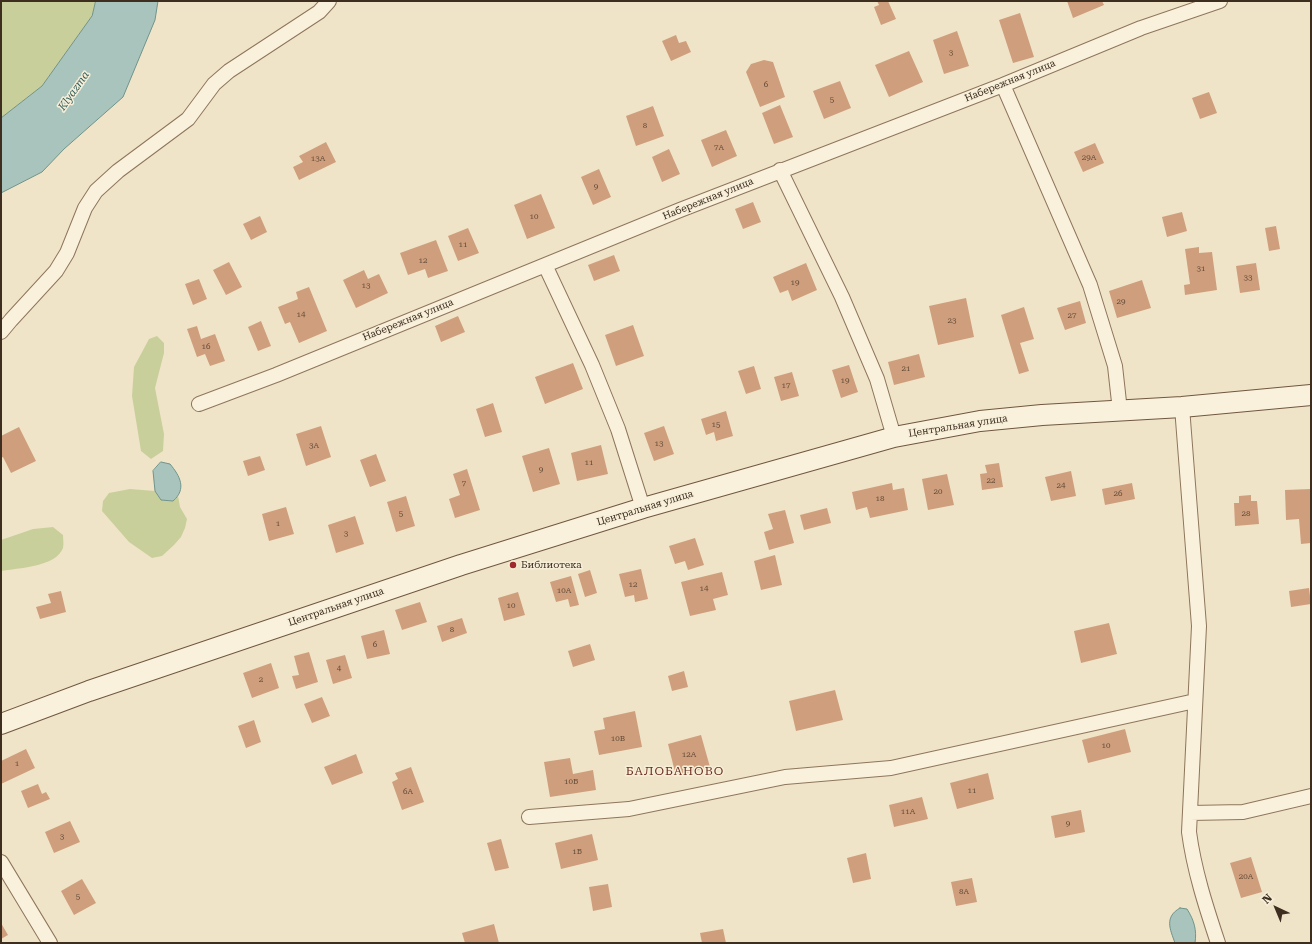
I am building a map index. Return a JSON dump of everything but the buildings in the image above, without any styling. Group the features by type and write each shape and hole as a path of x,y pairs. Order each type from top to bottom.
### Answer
{"main road":[{"name":"Центральная улица","path":"1,724 89,691 461,565 643,508 894,436 980,421 1042,415 1182,407 1311,395"}],"street":[{"path":"1,332 56,271 67,253 85,208 96,191 118,171 188,119 214,84 229,71 319,12 330,1"},
{"name":"Набережная улица","path":"199,404 276,375 780,170 1003,85 1141,28 1220,1"},
{"path":"1003,85 1090,285 1115,366 1120,411"},
{"path":"780,170 842,297 877,379 894,436"},
{"path":"545,265 592,365 612,414 643,508"},
{"path":"1182,407 1199,626 1189,832 1191,852 1218,943"},
{"path":"529,817 629,809 785,777 891,768 1196,701"},
{"path":"1190,813 1244,812 1311,796"},
{"path":"1,862 50,943"}],"green space":[{"path":"1,1 96,1 92,16 42,86 1,118"},
{"path":"157,336 164,343 164,353 155,388 164,434 163,451 151,459 141,451 132,396 134,367 149,339"},
{"path":"130,489 155,491 161,500 173,501 178,496 180,507 187,519 185,528 181,537 162,556 152,558 129,542 102,511 103,501 109,493"},
{"path":"53,527 63,535 63,548 59,554 53,559 36,566 1,571 1,540 33,529"}],"water":[{"name":"Klyazma","path":"96,1 158,1 155,20 123,97 64,149 42,172 1,193 1,118 42,86 92,16"},
{"path":"161,462 170,464 179,478 181,487 180,492 173,501 161,500 155,491 153,471"},
{"path":"1180,908 1187,909 1191,917 1195,929 1195,943 1175,943 1170,928 1170,919 1172,915"}],"place":[{"name":"Библиотека","path":"513,565"}],"district":[{"name":"БАЛОБАНОВО","path":"675,771"}]}
